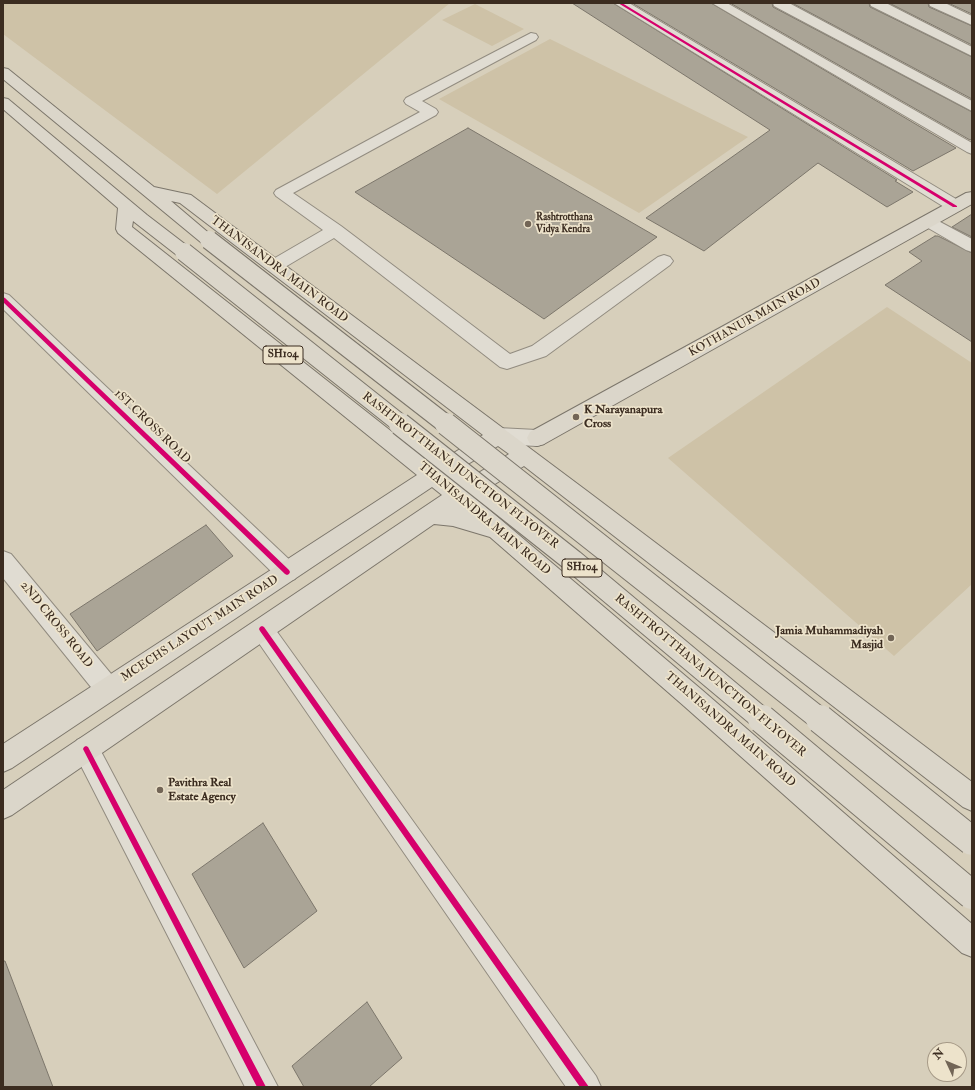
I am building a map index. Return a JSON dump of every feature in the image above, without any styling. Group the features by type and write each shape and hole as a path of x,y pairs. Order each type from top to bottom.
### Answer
{"main road":[{"name":"THANISANDRA MAIN ROAD","path":"3,72 150,191 185,199 498,436 530,447 972,798"},
{"name":"SH104","path":"3,102 134,213"},
{"name":"SH104","path":"150,191 168,207 572,522 972,841"},
{"name":"KOTHANUR MAIN ROAD","path":"458,496 530,447 972,197"},
{"name":"THANISANDRA MAIN ROAD","path":"134,213 124,229 458,496 693,698 972,943"},
{"name":"RASHTROTTHANA JUNCTION FLYOVER","path":"134,213 573,561 972,895"},
{"name":"MCECHS LAYOUT MAIN ROAD","path":"3,759 432,476 498,436"},
{"path":"3,806 458,496"},
{"path":"430,515 452,517 474,522 505,536"}],"street":[{"path":"620,3 955,206"},
{"path":"718,3 972,150"},
{"path":"779,3 972,107"},
{"path":"876,3 972,52"},
{"path":"935,3 972,21"},
{"path":"531,36 411,100 431,112 282,193 335,230 507,362 539,351 664,261"},
{"path":"929,221 972,246"},
{"path":"274,266 335,230"},
{"name":"1ST CROSS ROAD","path":"3,299 287,572"},
{"name":"2ND CROSS ROAD","path":"3,561 108,689"},
{"path":"262,629 585,1087"},
{"path":"86,749 262,1087"}],"shaded area":[{"path":"3,3 450,3 217,194 3,34"},
{"path":"475,4 524,29 492,46 442,20"},
{"path":"550,39 748,137 639,213 439,99"},
{"path":"887,307 972,363 972,584 894,656 668,458"}],"building":[{"path":"572,3 613,3 897,180 895,181 913,192 887,207 818,163 704,251 646,218 770,130"},
{"path":"632,3 711,3 956,148 913,171"},
{"path":"730,3 772,3 773,7 972,112 972,139 970,140"},
{"path":"792,3 869,3 870,7 972,57 972,99"},
{"path":"889,3 928,3 929,7 972,26 972,45"},
{"path":"948,3 972,3 972,14"},
{"path":"468,128 657,237 544,319 355,192"},
{"path":"972,214 972,237 952,227"},
{"path":"935,236 938,236 972,253 972,342 885,285 922,261 909,252"},
{"path":"206,525 233,556 97,651 70,614"},
{"path":"263,823 317,911 244,968 192,874"},
{"path":"3,961 5,961 53,1087 3,1087"},
{"path":"367,1002 402,1058 369,1087 304,1087 292,1066"}],"cycle path":[{"path":"620,3 955,206"},
{"path":"3,299 287,572"},
{"path":"262,629 585,1087"},
{"path":"86,749 262,1087"}],"place":[{"name":"Rashtrotthana Vidya Kendra","path":"528,224"},
{"name":"K Narayanapura Cross","path":"576,417"},
{"name":"Jamia Muhammadiyah Masjid","path":"891,638"},
{"name":"Pavithra Real Estate Agency","path":"160,790"}]}
